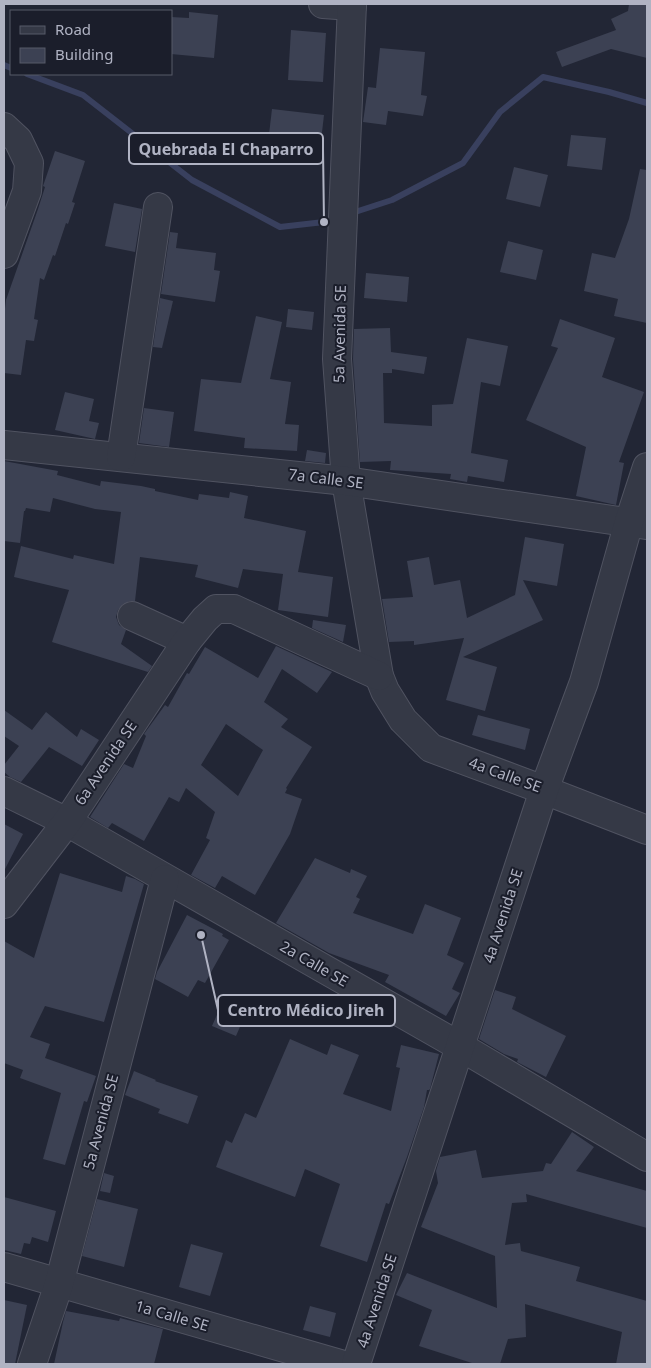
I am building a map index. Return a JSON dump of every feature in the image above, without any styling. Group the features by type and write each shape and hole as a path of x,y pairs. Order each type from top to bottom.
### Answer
{"street":[{"path":"323,4 352,5"},
{"name":"5a Avenida SE","path":"352,5 337,359 346,480 382,683"},
{"path":"4,127 18,140 29,163 27,191 11,213 4,254"},
{"path":"121,457 158,207"},
{"name":"7a Calle SE","path":"4,445 346,480 638,523"},
{"name":"4a Avenida SE","path":"356,1364 544,790 584,682 638,523 647,467"},
{"name":"6a Avenida SE","path":"4,904 67,822 187,641 216,609 234,609 382,683"},
{"path":"132,616 187,641"},
{"name":"4a Calle SE","path":"382,683 403,720 431,748 647,830"},
{"name":"2a Calle SE","path":"4,791 67,822 461,1047 647,1157"},
{"name":"5a Avenida SE","path":"32,1364 59,1284 165,879"},
{"name":"1a Calle SE","path":"4,1267 340,1364"}],"building":[{"path":"629,4 647,4 647,58 611,49 562,67 556,52 616,30 611,19 628,11"},
{"path":"189,12 218,15 214,58 172,54 172,17 189,18"},
{"path":"291,30 326,33 323,82 288,80"},
{"path":"380,48 425,52 421,95 427,96 423,116 388,111 386,125 363,122 368,87 376,88"},
{"path":"272,109 324,115 319,158 267,151"},
{"path":"571,135 606,138 602,170 567,166"},
{"path":"55,151 85,161 72,202 75,203 68,224 66,223 55,256 53,255 44,280 40,278 34,319 38,320 34,341 26,340 21,375 4,373 4,317 6,300 38,209 45,187 43,186"},
{"path":"514,167 548,175 540,207 506,199"},
{"path":"640,169 647,170 647,323 614,316 618,299 584,291 592,253 615,258 629,219"},
{"path":"114,203 142,209 135,252 105,246"},
{"path":"170,232 178,233 176,248 216,253 214,270 220,271 215,302 161,294"},
{"path":"508,241 543,250 536,280 500,272"},
{"path":"366,273 409,277 407,302 364,298"},
{"path":"160,298 173,301 162,348 153,347"},
{"path":"288,309 314,312 312,330 286,327"},
{"path":"256,316 282,322 270,379 291,382 285,424 299,425 297,451 244,448 245,438 194,431 201,379 241,383"},
{"path":"560,319 615,338 602,377 644,392 619,462 624,463 616,505 576,496 586,447 526,420 558,348 551,346"},
{"path":"390,328 391,352 427,357 424,374 392,369 392,373 383,373 384,423 432,426 432,405 453,404 467,338 508,346 500,386 481,382 471,453 508,460 504,482 468,476 467,482 450,479 451,474 390,470 391,461 360,462 353,359 354,329"},
{"path":"65,392 94,399 89,421 99,423 95,439 55,430"},
{"path":"144,408 174,412 169,447 139,443"},
{"path":"307,450 326,453 325,463 305,461"},
{"path":"4,461 58,471 57,475 100,486 101,481 141,486 155,489 155,491 198,500 199,494 229,498 230,492 248,496 244,518 306,531 298,572 333,577 328,617 278,610 283,574 243,569 238,588 195,577 198,565 140,557 135,601 123,604 118,610 116,617 119,625 126,630 121,644 152,666 148,672 52,642 69,590 14,577 21,546 73,559 74,555 114,564 121,512 95,509 53,498 50,512 26,508 20,543 4,541"},
{"path":"525,537 564,544 557,586 523,580 543,620 463,657 497,667 485,711 446,700 464,638 414,645 414,641 389,642 382,599 413,597 407,561 429,557 434,585 460,580 467,618 515,595"},
{"path":"313,620 346,625 343,642 312,628"},
{"path":"276,646 332,672 317,693 282,669 264,702 288,719 281,727 312,747 286,788 285,793 302,799 290,834 255,895 222,876 215,888 191,875 210,840 206,838 215,812 186,788 179,802 169,797 144,841 112,823 108,828 90,817 124,764 133,768 146,736 144,734 165,705 168,707 187,673 189,674 205,647 258,678","holes":["226,724 263,750 238,796 201,765"]},
{"path":"4,710 32,730 46,712 77,737 81,729 99,740 82,766 49,747 21,782 4,772 4,765 19,746 4,736"},
{"path":"478,715 530,729 525,750 472,735"},
{"path":"4,824 23,834 4,871"},
{"path":"315,858 350,873 351,869 367,876 356,897 360,899 353,913 413,934 425,904 461,918 447,955 464,963 452,989 460,993 446,1016 385,982 389,975 329,953 276,923"},
{"path":"60,873 122,892 126,876 144,884 104,1022 45,1006 30,1037 50,1044 45,1058 96,1076 87,1102 84,1101 65,1165 43,1159 61,1093 20,1078 23,1070 4,1063 4,941 34,958"},
{"path":"187,915 223,934 222,936 229,940 205,983 198,980 188,997 155,979"},
{"path":"495,990 516,997 512,1009 566,1036 546,1077 517,1062 518,1059 504,1054 479,1039"},
{"path":"227,1004 246,1013 236,1036 212,1026 220,1008 224,1010"},
{"path":"290,1039 327,1055 331,1044 359,1055 343,1094 391,1111 400,1068 396,1067 401,1045 439,1054 430,1089 427,1090 424,1107 407,1157 389,1204 386,1203 367,1262 320,1246 340,1184 305,1169 295,1197 216,1167 226,1140 232,1143 245,1113 256,1118"},
{"path":"134,1071 155,1081 198,1096 188,1124 158,1113 160,1109 125,1095"},
{"path":"572,1132 594,1147 576,1171 647,1191 647,1228 526,1194 527,1202 512,1203 505,1245 520,1243 521,1251 580,1267 576,1281 647,1301 647,1364 616,1364 622,1332 525,1304 526,1337 508,1339 500,1364 475,1364 419,1346 432,1310 396,1295 407,1273 497,1308 495,1256 421,1227 438,1183 436,1171 440,1157 476,1150 482,1178 543,1171 546,1163 551,1164"},
{"path":"104,1173 114,1176 110,1193 100,1191"},
{"path":"4,1197 56,1211 48,1242 32,1237 30,1244 24,1243 21,1254 4,1250"},
{"path":"97,1199 138,1209 124,1267 82,1256"},
{"path":"191,1244 223,1253 210,1296 179,1287"},
{"path":"4,1300 27,1305 15,1364 4,1364"},
{"path":"310,1306 336,1313 330,1337 303,1330"},
{"path":"66,1311 119,1321 120,1318 163,1329 154,1364 54,1364"}],"waterway":[{"path":"4,65 10,68"},
{"path":"30,75 83,95 192,180 280,227 335,219"},
{"path":"349,214 392,200 463,163 500,112 543,77 647,103"}],"place":[{"name":"Quebrada El Chaparro","path":"324,222"},
{"name":"Centro Médico Jireh","path":"201,935"}]}
